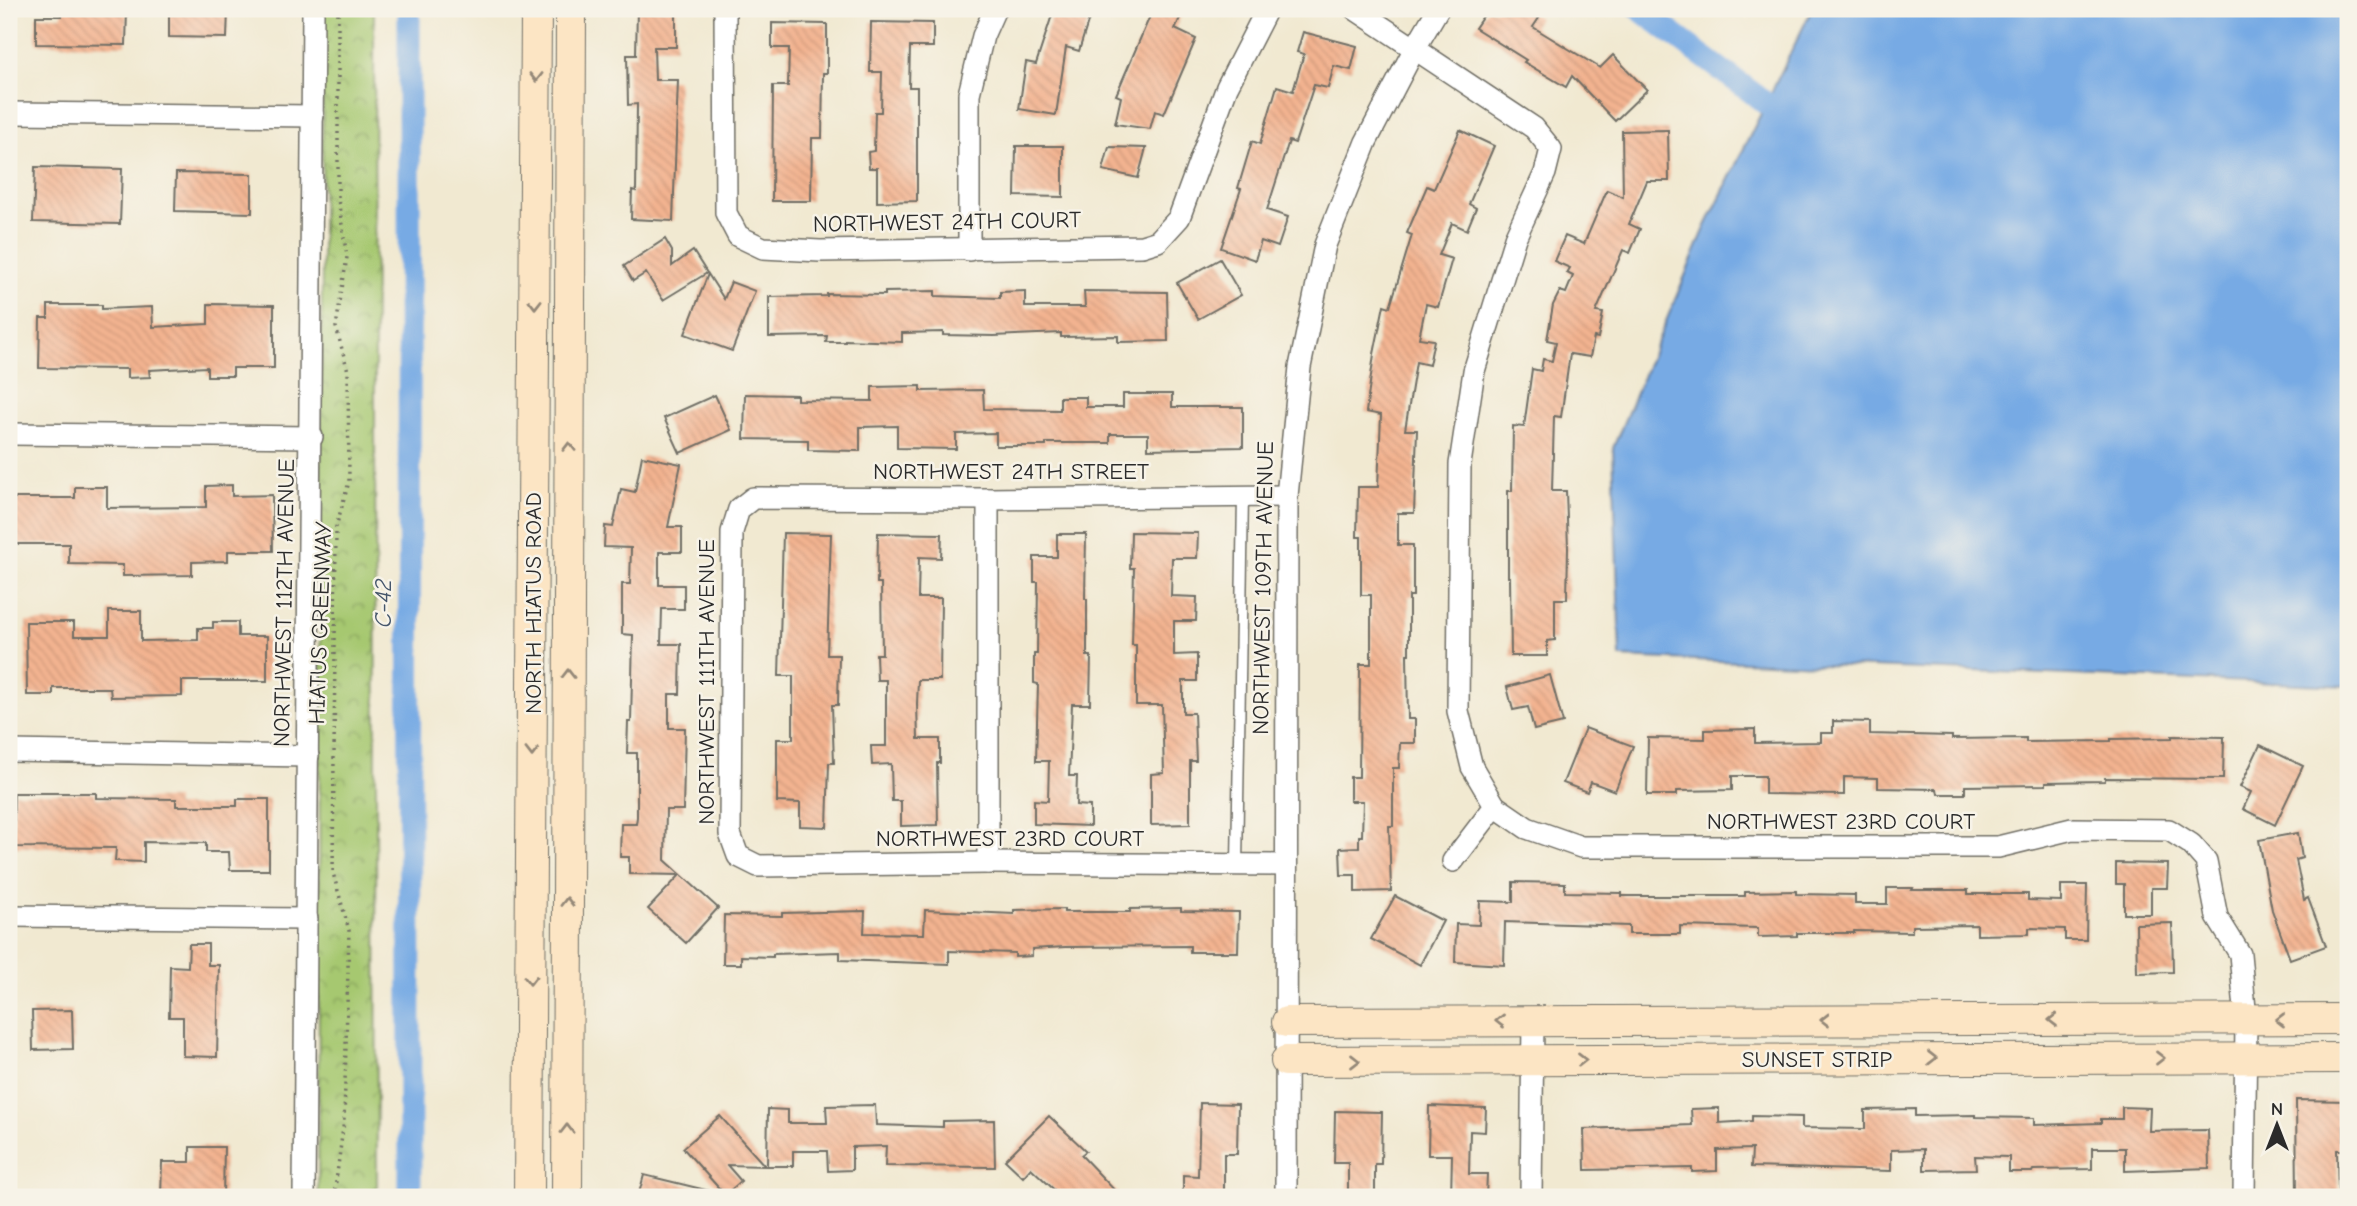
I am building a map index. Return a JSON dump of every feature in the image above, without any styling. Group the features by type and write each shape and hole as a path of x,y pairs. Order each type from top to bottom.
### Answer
{"main road":[{"name":"NORTH HIATUS ROAD","path":"529,1197 536,9"},
{"name":"NORTH HIATUS ROAD","path":"567,1197 571,9"},
{"name":"SUNSET STRIP","path":"1287,1021 2348,1019"},
{"name":"SUNSET STRIP","path":"1286,1061 2348,1058"},
{"path":"529,1095 567,1095"}],"street":[{"name":"NORTHWEST 112TH AVENUE","path":"304,1197 312,437 313,9"},
{"name":"NORTHWEST 24TH COURT","path":"725,9 726,213 738,236 763,248 820,251 1142,246 1158,241 1179,218 1227,87 1267,9"},
{"path":"969,250 970,94 983,36 995,9"},
{"path":"1355,9 1534,128 1551,149 1545,173 1515,238 1474,371 1460,464 1458,711 1472,767 1495,806 1453,861"},
{"name":"NORTHWEST 109TH AVENUE","path":"1286,1197 1287,496 1300,367 1325,245 1366,142 1438,9"},
{"path":"9,113 313,117"},
{"path":"9,434 312,437"},
{"name":"NORTHWEST 24TH STREET","path":"739,509 753,498 1287,496"},
{"path":"988,499 988,863"},
{"name":"NORTHWEST 111TH AVENUE","path":"738,856 730,834 730,820 732,532 739,509"},
{"path":"9,751 308,756"},
{"name":"NORTHWEST 23RD COURT","path":"1495,806 1527,828 1581,847 1998,847 2072,829 2169,830 2191,844 2206,861 2217,917 2240,954 2246,1020"},
{"name":"NORTHWEST 23RD COURT","path":"738,856 758,866 988,863 1286,866"},
{"path":"9,916 306,919"},
{"path":"1531,1197 1533,1020"},
{"path":"2244,1197 2246,1020"}],"lane":[{"path":"1237,865 1243,496"}],"path":[{"name":"HIATUS GREENWAY","path":"334,1197 344,1120 349,930 333,873 336,527 349,482 348,371 336,327 347,257 338,199 338,9"}],"green space":[{"path":"323,9 374,9 377,1197 318,1197"}],"water":[{"path":"1812,9 2348,9 2348,686 1620,657 1613,448 1705,228"}],"building":[{"path":"62,9 127,9 126,45 36,44 36,16 62,16"},
{"path":"169,9 228,9 227,38 169,37"},
{"path":"637,9 676,9 676,47 654,47 655,80 678,80 673,221 631,219 632,190 636,191 637,104 628,105 627,55 636,55"},
{"path":"1054,9 1092,9 1079,51 1066,47 1056,115 1019,109 1026,62 1036,64"},
{"path":"1153,9 1184,9 1175,29 1196,39 1164,114 1155,111 1150,129 1115,124 1121,97 1116,95"},
{"path":"1488,9 1524,9 1539,18 1533,27 1600,68 1613,55 1647,90 1615,121 1572,76 1566,87 1475,28"},
{"path":"871,22 933,23 933,47 910,47 909,87 917,87 917,201 877,202 877,168 869,168 868,152 874,151 875,112 881,112 882,72 870,72"},
{"path":"772,23 827,24 827,73 823,73 822,138 812,138 811,201 772,201 773,86 788,86 789,48 772,48"},
{"path":"1303,32 1357,46 1351,70 1334,66 1328,88 1314,85 1295,143 1289,141 1267,210 1288,217 1278,247 1261,241 1255,260 1221,248 1241,189 1238,188 1252,141 1260,144 1277,86 1293,91 1304,54 1297,52"},
{"path":"1460,130 1494,146 1469,204 1476,208 1467,230 1452,223 1439,255 1452,259 1438,307 1426,304 1419,338 1434,340 1429,365 1416,362 1405,430 1417,430 1414,513 1398,513 1398,545 1413,545 1413,596 1409,596 1407,654 1408,719 1415,719 1415,743 1400,743 1399,768 1393,768 1393,826 1389,826 1391,891 1355,892 1355,875 1341,875 1340,848 1359,847 1359,836 1362,836 1363,801 1350,801 1350,777 1359,777 1360,664 1371,664 1371,595 1361,595 1361,537 1357,537 1358,487 1378,487 1381,415 1366,412 1384,305 1390,307 1412,235 1407,233 1427,186 1434,189"},
{"path":"1668,130 1669,181 1647,181 1629,224 1640,229 1630,253 1623,250 1596,312 1603,313 1598,338 1594,337 1590,357 1570,354 1561,417 1554,416 1552,491 1566,491 1568,548 1567,599 1555,599 1555,640 1547,641 1547,656 1511,656 1508,491 1512,491 1513,426 1524,427 1532,369 1541,371 1543,359 1552,361 1556,342 1547,340 1553,305 1560,291 1566,293 1573,276 1567,273 1570,268 1554,261 1565,236 1584,244 1607,190 1623,197 1622,131"},
{"path":"1016,146 1063,146 1063,197 1015,196"},
{"path":"1109,147 1146,148 1138,178 1103,170"},
{"path":"35,167 122,169 120,224 33,222"},
{"path":"176,173 252,174 252,213 175,211"},
{"path":"665,239 672,251 672,266 693,251 707,273 663,300 646,273 633,281 624,266"},
{"path":"1220,259 1241,295 1198,319 1177,283"},
{"path":"708,274 724,299 731,282 755,291 732,351 685,334"},
{"path":"935,291 935,296 1000,298 1000,292 1025,291 1025,307 1085,307 1084,291 1167,292 1168,341 1118,342 1118,336 1061,337 1061,333 994,336 943,335 943,332 902,333 902,342 826,342 827,336 769,337 769,297 885,295 885,292"},
{"path":"208,304 274,305 274,368 233,368 233,376 207,376 207,367 149,370 150,377 127,378 127,369 39,368 40,318 48,318 48,305 102,305 102,309 152,307 153,327 208,324"},
{"path":"921,386 921,391 983,390 984,409 1060,410 1060,397 1086,397 1086,407 1123,407 1123,394 1172,394 1172,407 1243,407 1243,447 1148,449 1148,434 1110,434 1110,443 996,446 996,433 956,434 956,449 897,448 897,426 860,427 860,451 808,450 808,440 744,439 745,394 797,395 797,400 872,401 872,387"},
{"path":"715,395 731,430 680,453 664,418"},
{"path":"642,456 681,464 668,527 682,527 682,552 659,552 659,585 684,585 684,609 662,609 661,644 681,644 680,694 669,694 669,728 685,728 683,810 666,810 665,860 718,908 686,943 648,909 680,875 629,874 629,857 620,857 621,824 636,824 637,817 637,753 627,753 628,722 631,722 633,635 622,634 622,584 630,584 631,548 604,547 605,526 613,527 621,489 635,492"},
{"path":"232,485 232,496 272,495 273,551 228,551 228,561 192,562 192,575 123,576 123,565 69,564 69,544 9,544 9,498 75,498 75,487 107,487 107,508 206,507 206,486"},
{"path":"1131,532 1198,533 1197,558 1172,558 1171,596 1197,597 1196,621 1174,621 1174,655 1197,654 1197,681 1183,681 1183,713 1194,713 1196,761 1190,761 1190,824 1151,825 1151,774 1164,773 1162,705 1136,705 1136,645 1132,645 1134,568 1130,568"},
{"path":"783,533 831,534 827,655 839,655 838,705 832,705 834,763 829,763 827,827 800,826 800,803 777,802 777,739 793,739 793,676 779,676"},
{"path":"878,533 942,534 941,558 919,557 918,598 941,598 940,680 918,680 917,704 918,739 940,739 940,763 937,763 938,825 901,826 901,801 892,801 891,764 872,765 871,746 886,746 886,680 877,680 876,654 882,654 881,583 877,583"},
{"path":"1057,534 1086,534 1085,599 1087,656 1091,656 1090,704 1072,704 1069,776 1077,776 1076,805 1090,806 1090,826 1034,824 1034,800 1048,801 1049,761 1036,761 1038,684 1034,683 1034,654 1037,654 1038,582 1034,582 1034,557 1057,557"},
{"path":"109,611 141,611 141,641 198,640 198,628 213,628 213,622 238,622 238,636 267,636 267,681 182,681 182,696 111,697 110,688 53,688 53,695 27,695 26,622 74,622 74,636 109,636"},
{"path":"1550,675 1563,723 1534,730 1528,707 1513,710 1507,687"},
{"path":"1833,721 1870,722 1870,734 1952,736 1952,739 2026,738 2026,742 2111,741 2172,736 2224,737 2223,779 2105,778 2105,781 2046,782 2046,785 1965,786 1965,794 1938,794 1937,789 1878,788 1878,778 1844,777 1844,795 1765,794 1765,776 1732,776 1732,790 1677,791 1677,795 1647,795 1648,738 1705,739 1705,730 1755,729 1755,743 1821,742 1821,733 1833,733"},
{"path":"1585,728 1633,746 1615,791 1591,782 1587,792 1563,783"},
{"path":"2260,745 2303,766 2275,825 2243,809 2251,792 2240,787"},
{"path":"14,793 96,793 96,798 176,799 176,806 237,806 237,799 269,799 269,870 230,870 229,852 206,852 206,843 144,842 144,862 115,861 116,848 13,847"},
{"path":"2298,833 2302,858 2296,860 2304,900 2308,898 2326,946 2290,959 2272,910 2259,840"},
{"path":"2116,863 2168,864 2167,888 2151,888 2151,914 2124,914 2124,884 2116,884"},
{"path":"1513,882 1565,883 1565,892 1622,893 1622,896 1745,896 1745,892 1796,891 1796,894 1855,895 1855,904 1887,904 1887,888 1968,890 1968,894 2028,894 2028,900 2061,901 2061,885 2087,885 2086,940 2065,940 2065,929 2029,928 2029,934 1977,935 1977,925 1912,926 1912,932 1854,931 1758,937 1758,928 1680,926 1680,934 1629,934 1629,926 1505,922 1504,965 1455,962 1456,924 1479,925 1480,901 1513,902"},
{"path":"1395,896 1443,921 1420,965 1371,939"},
{"path":"1181,908 1181,911 1239,912 1238,952 1190,952 1190,946 1032,949 1032,956 1015,957 1015,953 949,951 949,964 840,960 840,952 773,954 773,957 741,956 741,964 723,964 724,915 782,916 782,913 865,911 864,933 924,934 925,910 1014,914 1014,910 1130,912 1130,909"},
{"path":"2172,923 2173,972 2137,973 2136,924"},
{"path":"189,944 208,944 208,965 219,965 217,1057 183,1056 183,1017 169,1017 170,966 188,967"},
{"path":"72,1010 73,1049 33,1050 32,1011"},
{"path":"2296,1100 2348,1101 2344,1150 2337,1150 2338,1194 2328,1194 2328,1197 2297,1197"},
{"path":"1200,1103 1238,1104 1237,1154 1224,1154 1224,1197 1183,1197 1183,1175 1198,1176"},
{"path":"875,1105 876,1125 943,1127 943,1121 994,1120 995,1167 885,1166 886,1146 852,1147 852,1170 828,1171 827,1151 793,1151 793,1166 767,1166 768,1109 788,1110 788,1123 827,1123 826,1106"},
{"path":"1429,1106 1486,1108 1485,1132 1470,1131 1469,1174 1487,1174 1486,1197 1451,1197 1452,1155 1428,1155"},
{"path":"2122,1107 2150,1108 2149,1131 2208,1130 2209,1168 2125,1171 2125,1148 2092,1148 2092,1169 2009,1172 2009,1157 1975,1156 1976,1169 1924,1170 1924,1149 1891,1150 1891,1171 1751,1167 1752,1149 1717,1150 1717,1171 1692,1172 1692,1168 1585,1170 1584,1129 1692,1125 1691,1109 1719,1108 1719,1123 1752,1121 1752,1116 1802,1117 1802,1128 1865,1129 1865,1110 1915,1109 1915,1116 2034,1118 2034,1125 2101,1123 2101,1119 2122,1119"},
{"path":"1335,1111 1382,1112 1381,1164 1375,1164 1375,1197 1348,1197 1348,1163 1334,1163"},
{"path":"720,1116 765,1166 727,1165 741,1181 725,1195 683,1148"},
{"path":"1049,1116 1086,1151 1081,1155 1121,1197 1062,1197 1031,1168 1023,1177 1005,1160"},
{"path":"190,1147 224,1147 223,1197 161,1197 162,1162 190,1162"},
{"path":"644,1175 710,1191 709,1197 638,1197"}],"waterway":[{"name":"C-42","path":"409,9 410,1197"},
{"path":"1639,9 1766,103"}]}
